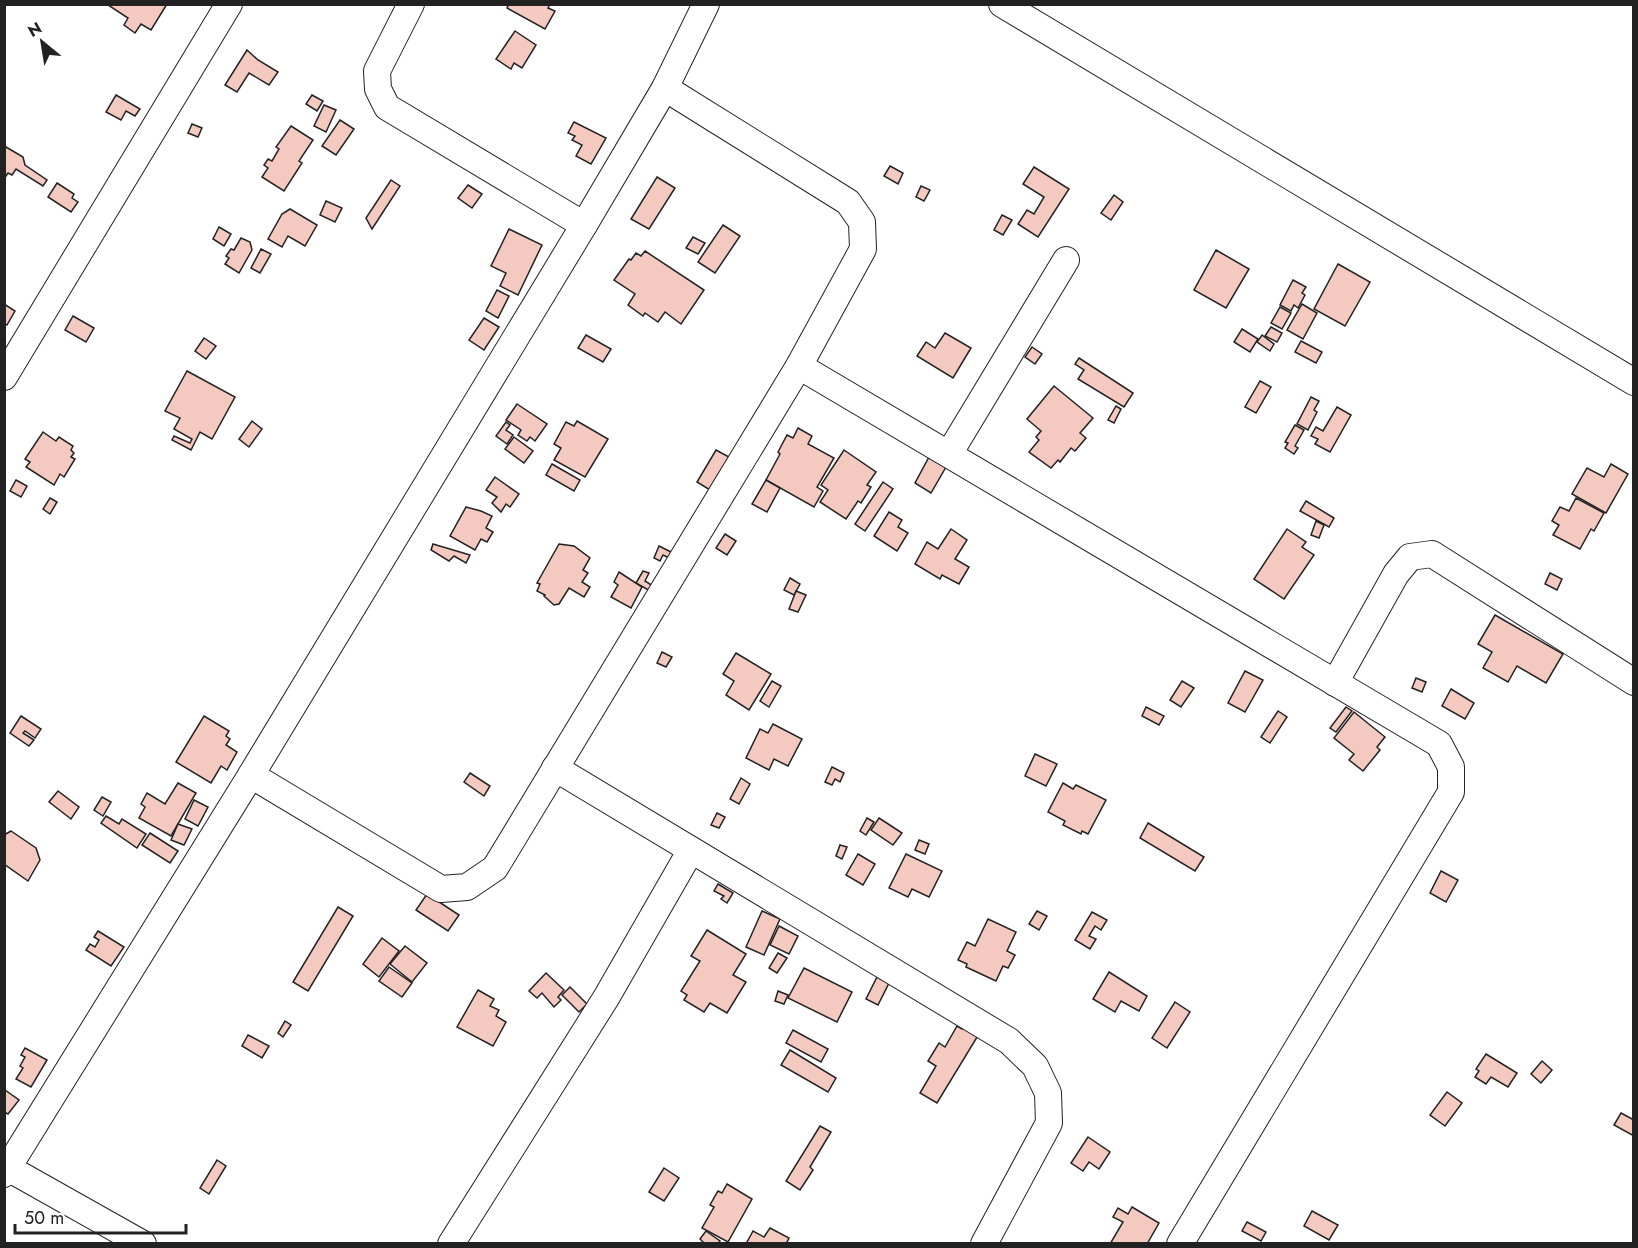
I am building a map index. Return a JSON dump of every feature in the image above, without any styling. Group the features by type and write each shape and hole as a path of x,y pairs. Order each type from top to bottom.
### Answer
{"street":[{"path":"4,377 229,4"},
{"path":"411,4 377,71 378,89 387,107 584,225"},
{"path":"143,1244 6,1171 584,225 665,88 706,4"},
{"path":"1002,4 1634,382"},
{"path":"250,775 441,889 466,887 495,868 799,366 863,249 862,222 848,202 665,88"},
{"path":"949,454 1066,260"},
{"path":"799,366 1439,744 1451,767 1451,792 1180,1244"},
{"path":"1335,683 1396,574 1410,557 1432,554 1634,682"},
{"path":"555,768 1010,1041 1035,1066 1048,1093 1049,1123 990,1242"},
{"path":"451,1244 606,998 691,850"}],"building":[{"path":"167,4 151,30 141,24 135,33 124,25 128,18 108,5"},
{"path":"509,4 550,4 548,8 555,11 545,29 507,8"},
{"path":"515,31 536,45 522,68 514,63 511,69 496,59"},
{"path":"247,50 278,72 269,85 249,73 237,92 225,85"},
{"path":"116,95 140,109 135,116 126,111 121,120 106,112"},
{"path":"312,95 323,101 317,111 306,104"},
{"path":"324,105 336,110 326,132 314,126"},
{"path":"340,120 354,129 336,155 322,146"},
{"path":"574,122 606,138 591,164 576,156 582,145 572,140 575,136 568,133"},
{"path":"192,124 202,128 198,137 188,133"},
{"path":"291,126 313,140 299,161 302,163 284,191 262,177 268,168 264,165 268,159 272,161 279,149 276,147"},
{"path":"6,147 23,157 25,165 47,180 43,186 16,169 12,175 8,173 4,179 4,150"},
{"path":"890,166 903,173 898,184 884,176"},
{"path":"1034,167 1069,189 1038,237 1018,224 1027,210 1034,214 1044,197 1023,184"},
{"path":"657,177 675,188 649,229 631,219"},
{"path":"391,180 400,186 372,229 366,218"},
{"path":"57,183 74,194 72,198 78,202 71,212 48,197"},
{"path":"468,185 482,194 472,208 458,198"},
{"path":"921,186 930,190 924,201 916,197"},
{"path":"1114,195 1123,202 1111,220 1101,213"},
{"path":"326,201 342,208 335,222 320,215"},
{"path":"290,209 317,225 305,246 288,236 282,247 268,239 282,214"},
{"path":"1002,215 1012,220 1003,235 994,230"},
{"path":"723,225 740,236 715,273 698,262"},
{"path":"219,227 231,234 224,246 213,239"},
{"path":"509,229 542,245 518,295 500,286 506,273 491,266"},
{"path":"693,237 705,243 698,254 686,248"},
{"path":"241,238 250,242 252,250 239,273 225,264 229,258 226,256 231,249 234,250"},
{"path":"261,249 271,254 260,273 251,268"},
{"path":"1216,250 1249,269 1226,308 1194,290"},
{"path":"645,251 704,290 681,324 665,312 658,322 645,313 643,316 628,305 635,294 614,280 629,259 631,260 636,253 641,256"},
{"path":"1338,264 1370,282 1345,326 1314,309"},
{"path":"1293,280 1306,287 1302,293 1305,295 1298,308 1294,305 1291,311 1280,305"},
{"path":"497,290 509,296 498,318 486,311"},
{"path":"4,304 15,311 7,325 4,323"},
{"path":"1302,304 1317,313 1303,339 1287,330"},
{"path":"1280,307 1291,313 1282,329 1271,323"},
{"path":"73,316 94,328 86,342 65,330"},
{"path":"484,318 499,327 484,350 469,340"},
{"path":"1271,327 1282,333 1277,342 1265,336"},
{"path":"1242,329 1258,339 1250,352 1234,342"},
{"path":"945,333 971,348 953,378 917,356 926,342 935,348"},
{"path":"586,335 611,349 603,362 578,348"},
{"path":"1262,335 1274,344 1270,351 1257,342"},
{"path":"204,338 216,346 206,359 195,351"},
{"path":"1301,341 1322,352 1316,363 1295,352"},
{"path":"1032,347 1042,354 1035,364 1025,357"},
{"path":"1079,358 1133,393 1124,407 1078,379 1084,370 1075,364"},
{"path":"187,371 235,397 212,439 200,432 191,450 172,440 174,436 190,443 192,439 174,429 180,418 165,411"},
{"path":"1260,381 1271,387 1256,413 1245,407"},
{"path":"1054,386 1093,418 1080,433 1086,438 1075,451 1071,448 1060,462 1058,460 1051,468 1029,452 1039,440 1036,437 1041,431 1027,419"},
{"path":"1311,397 1319,401 1314,410 1317,412 1308,430 1297,424"},
{"path":"517,404 547,424 535,441 530,437 527,441 518,435 521,430 506,420"},
{"path":"1116,406 1121,409 1114,423 1108,420"},
{"path":"1337,407 1351,415 1330,452 1315,444 1318,439 1311,436 1316,427 1323,431"},
{"path":"252,421 262,429 249,447 239,439"},
{"path":"577,421 608,439 585,477 554,460 561,448 554,444 566,422 574,426"},
{"path":"506,422 510,425 506,430 513,435 507,444 496,436"},
{"path":"1295,425 1304,430 1295,446 1298,448 1294,454 1285,448 1288,443 1285,442"},
{"path":"798,428 812,436 808,444 834,458 817,487 823,491 814,507 766,480 787,435 793,438"},
{"path":"43,432 56,441 59,437 73,446 71,450 74,453 71,457 75,459 64,477 60,474 54,485 26,467 30,462 25,459"},
{"path":"514,437 533,451 524,463 505,449"},
{"path":"716,450 729,457 710,490 697,482"},
{"path":"844,450 876,472 867,485 871,487 861,503 858,501 846,519 820,502 828,490 821,485"},
{"path":"929,457 946,467 931,493 915,483"},
{"path":"552,464 580,480 574,491 546,475"},
{"path":"1611,464 1628,474 1606,513 1572,494 1587,468 1604,477"},
{"path":"495,477 519,494 510,507 506,504 501,512 492,503 497,497 486,490"},
{"path":"16,480 27,486 21,497 10,491"},
{"path":"766,480 780,488 767,512 752,504"},
{"path":"883,482 893,489 865,531 855,524"},
{"path":"50,498 57,502 50,514 43,509"},
{"path":"1576,498 1604,513 1594,531 1591,529 1580,549 1553,535 1559,525 1552,521 1560,507 1569,511"},
{"path":"1306,501 1334,518 1329,527 1300,511"},
{"path":"466,507 492,516 486,528 493,532 487,542 481,539 475,550 450,536"},
{"path":"889,512 902,520 898,527 908,533 897,551 874,536"},
{"path":"1316,521 1324,525 1319,538 1311,535"},
{"path":"951,529 967,540 955,559 969,567 959,584 942,575 940,579 915,564 927,542 938,549"},
{"path":"1287,529 1306,542 1302,547 1314,555 1284,599 1254,579"},
{"path":"725,534 736,541 727,555 716,548"},
{"path":"433,544 470,555 466,563 454,556 449,561 431,550"},
{"path":"559,544 574,546 590,558 583,570 588,573 582,582 590,587 584,597 569,588 559,604 554,605 545,595 537,591 540,584 537,583"},
{"path":"659,546 671,552 669,558 663,555 660,561 654,558"},
{"path":"643,571 649,573 645,581 653,586 650,591 636,583"},
{"path":"619,572 642,587 631,608 611,597 618,585 614,582"},
{"path":"1550,573 1562,579 1557,590 1545,584"},
{"path":"790,578 800,584 794,595 784,590"},
{"path":"796,591 806,595 798,612 789,609"},
{"path":"1495,615 1563,654 1546,683 1517,666 1508,682 1483,668 1492,652 1478,644"},
{"path":"662,652 672,657 666,667 657,663"},
{"path":"736,653 771,674 749,710 726,695 734,681 723,674"},
{"path":"1245,671 1263,680 1245,712 1228,703"},
{"path":"1416,678 1426,682 1422,692 1412,688"},
{"path":"772,681 781,686 769,707 760,701"},
{"path":"1182,681 1194,688 1181,707 1170,700"},
{"path":"1451,689 1474,703 1465,719 1442,706"},
{"path":"1146,707 1164,716 1159,725 1142,716"},
{"path":"1346,707 1352,711 1336,732 1330,728"},
{"path":"1278,711 1287,717 1270,743 1261,737"},
{"path":"1354,712 1385,737 1377,747 1380,750 1363,771 1349,760 1354,754 1334,738"},
{"path":"21,716 41,729 35,738 25,731 23,733 34,740 29,746 10,733"},
{"path":"204,716 229,731 226,736 230,739 226,745 237,752 227,770 221,766 211,783 176,762"},
{"path":"773,724 802,739 788,766 774,759 769,770 746,758 760,729 768,733"},
{"path":"1035,754 1057,764 1046,786 1025,776"},
{"path":"832,767 844,773 840,782 835,779 832,785 825,782"},
{"path":"470,773 490,786 484,796 464,782"},
{"path":"741,778 750,784 739,804 730,799"},
{"path":"178,783 196,793 171,836 139,818 145,807 141,804 147,793 165,804"},
{"path":"1063,783 1073,789 1076,785 1106,800 1088,834 1082,831 1081,834 1063,825 1065,821 1048,812"},
{"path":"58,791 79,807 71,819 49,802"},
{"path":"102,797 111,802 103,816 94,810"},
{"path":"194,800 208,807 198,826 185,819"},
{"path":"717,813 725,817 719,828 711,825"},
{"path":"106,816 119,824 122,819 146,834 137,848 101,823"},
{"path":"867,818 874,822 866,835 860,831"},
{"path":"879,818 902,833 893,845 871,830"},
{"path":"1148,823 1204,857 1195,871 1140,838"},
{"path":"178,824 192,829 184,845 171,840"},
{"path":"11,831 36,848 40,860 28,881 4,864 4,835"},
{"path":"150,833 178,851 170,863 142,845"},
{"path":"919,840 929,844 925,854 915,850"},
{"path":"840,845 847,847 842,859 836,856"},
{"path":"858,854 875,864 863,885 846,875"},
{"path":"906,854 942,871 929,897 912,889 908,897 889,888"},
{"path":"1441,871 1458,880 1446,902 1430,893"},
{"path":"718,884 733,893 727,903 721,899 724,896 714,891"},
{"path":"427,894 459,915 448,931 416,910"},
{"path":"338,907 353,916 308,991 293,982"},
{"path":"762,911 780,919 764,955 746,947"},
{"path":"1037,911 1047,916 1039,930 1029,924"},
{"path":"1092,912 1107,920 1101,930 1095,926 1089,936 1096,939 1090,949 1075,940"},
{"path":"988,919 1016,932 1007,951 1015,955 1008,968 1003,966 996,981 966,967 967,964 958,960 967,942 975,946"},
{"path":"779,926 798,936 789,954 770,945"},
{"path":"707,930 746,954 733,975 746,982 727,1013 710,1003 704,1012 684,1000 687,995 681,991 700,961 691,956"},
{"path":"98,931 124,947 111,966 86,950 90,944 95,947 99,940 94,937"},
{"path":"382,938 399,951 379,977 363,964"},
{"path":"405,946 427,963 412,982 390,964"},
{"path":"778,953 787,958 777,973 769,968"},
{"path":"389,967 412,983 402,997 379,981"},
{"path":"804,968 852,992 837,1022 788,998"},
{"path":"1109,972 1147,996 1139,1011 1121,1001 1115,1012 1093,999"},
{"path":"546,973 564,990 558,997 561,1000 554,1007 542,993 537,998 529,991"},
{"path":"877,977 889,983 878,1005 866,999"},
{"path":"570,987 587,1004 579,1012 562,995"},
{"path":"478,990 494,999 490,1006 499,1010 496,1016 506,1022 493,1046 457,1027"},
{"path":"778,991 788,995 784,1004 775,1001"},
{"path":"1175,1002 1190,1012 1167,1048 1152,1038"},
{"path":"967,1020 982,1029 937,1103 920,1093 936,1066 928,1061 939,1043 945,1047 957,1026 962,1029"},
{"path":"285,1021 291,1025 283,1037 278,1033"},
{"path":"793,1030 828,1049 821,1062 786,1043"},
{"path":"248,1035 269,1046 262,1058 242,1046"},
{"path":"25,1048 47,1060 31,1087 16,1079 23,1068 20,1066 25,1057 21,1055"},
{"path":"790,1050 836,1078 828,1092 781,1065"},
{"path":"1486,1054 1517,1073 1508,1087 1491,1077 1486,1084 1475,1077 1479,1071 1476,1069"},
{"path":"1542,1061 1552,1070 1541,1083 1531,1074"},
{"path":"5,1090 19,1100 8,1114 4,1112"},
{"path":"1447,1092 1462,1103 1445,1126 1430,1115"},
{"path":"1621,1113 1634,1120 1634,1136 1614,1125"},
{"path":"820,1126 831,1132 810,1167 813,1170 800,1190 786,1181"},
{"path":"1088,1137 1110,1152 1099,1169 1089,1162 1083,1171 1071,1163"},
{"path":"217,1160 226,1166 209,1194 200,1188"},
{"path":"664,1168 679,1178 664,1201 649,1192"},
{"path":"727,1184 752,1199 728,1242 702,1228 714,1207 710,1205 718,1191 722,1193"},
{"path":"1132,1207 1159,1223 1147,1244 1110,1244 1123,1222 1113,1217 1118,1208 1128,1214"},
{"path":"1312,1211 1338,1225 1329,1240 1304,1226"},
{"path":"1247,1222 1266,1232 1261,1241 1242,1231"},
{"path":"770,1228 789,1238 786,1244 746,1244 753,1231 764,1237"},
{"path":"706,1231 720,1241 718,1244 705,1244 700,1239"}]}
